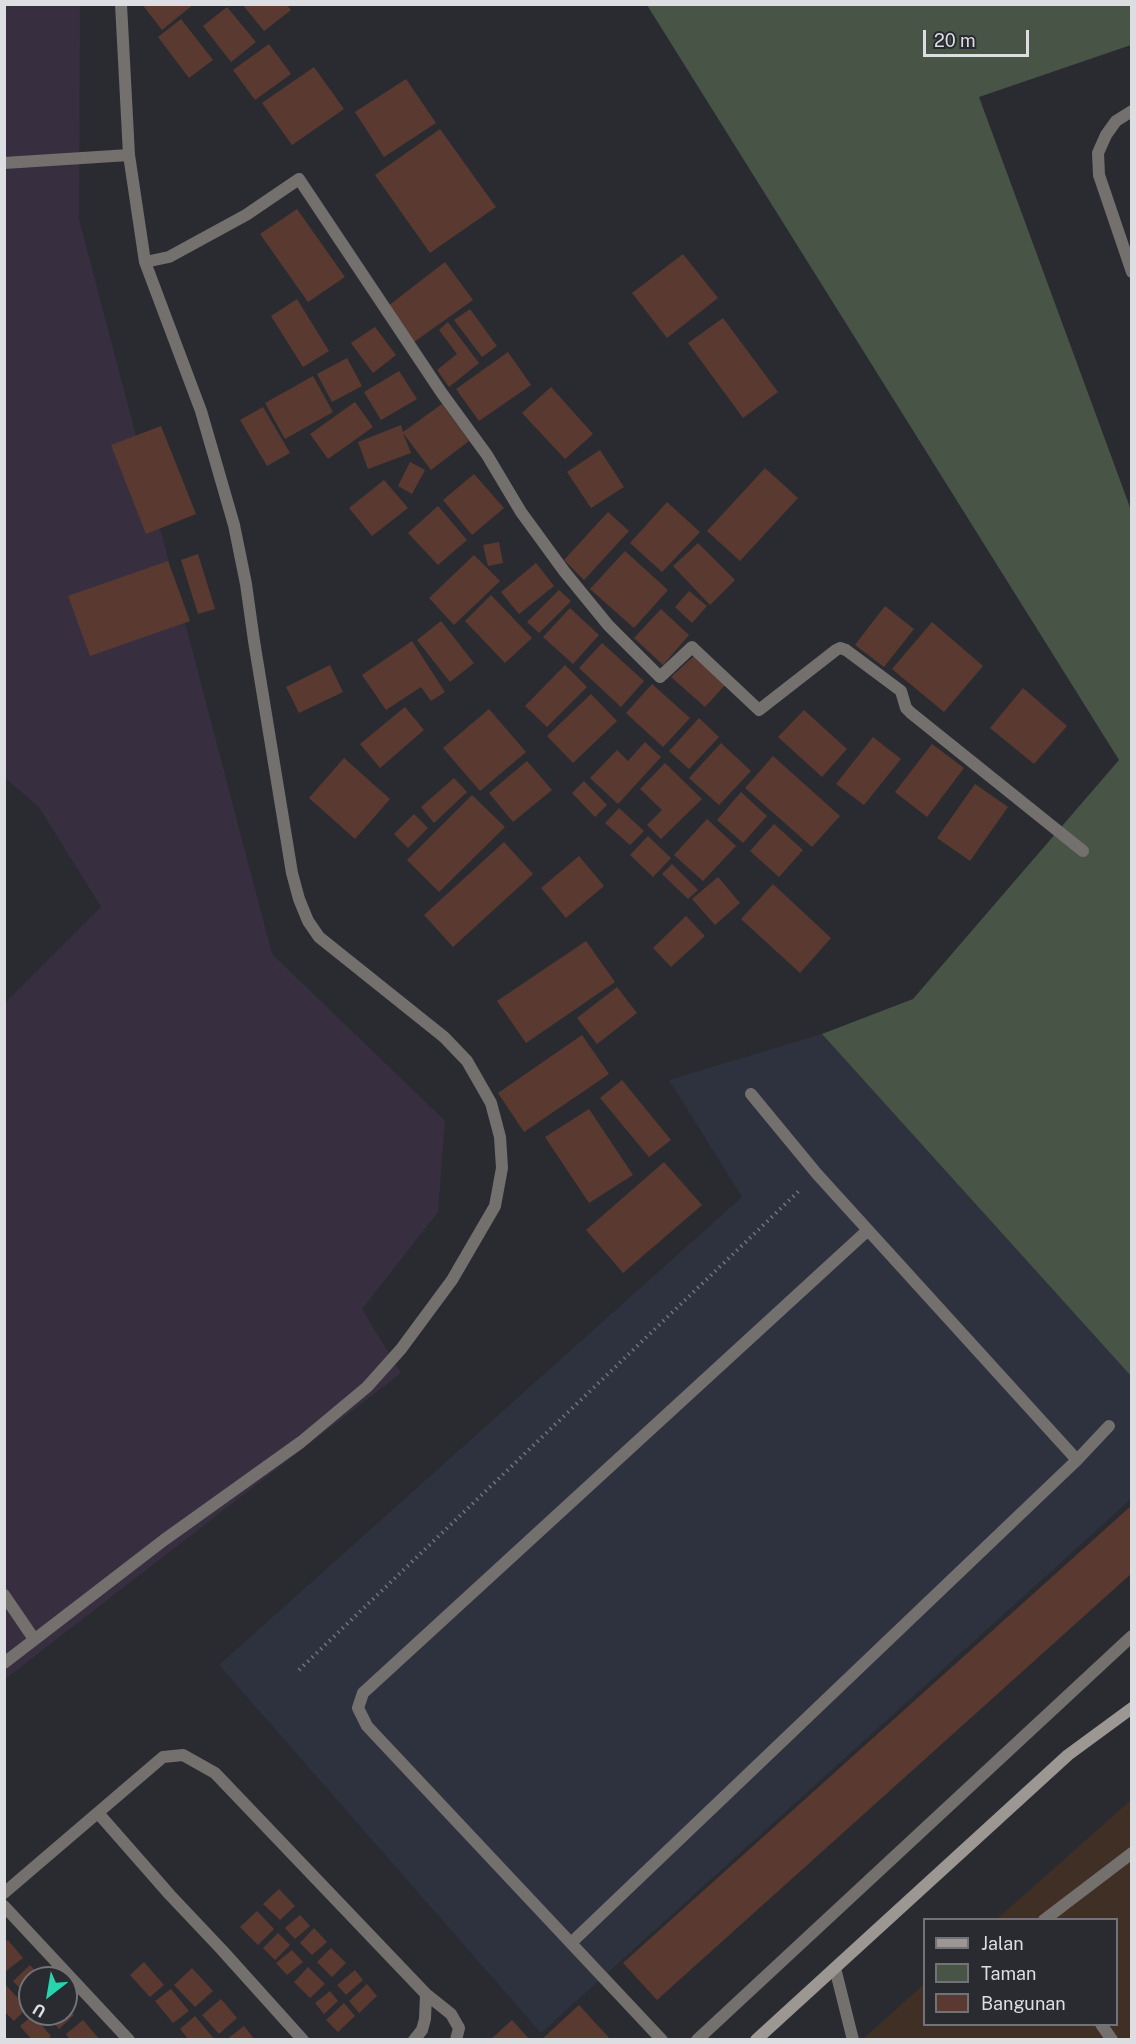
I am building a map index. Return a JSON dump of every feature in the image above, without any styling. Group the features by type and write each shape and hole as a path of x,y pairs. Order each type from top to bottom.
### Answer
{"street":[{"path":"4,1663 164,1540 301,1442 367,1387 401,1349 452,1280 495,1206 502,1168 500,1137 491,1103 467,1061 444,1037 319,937 308,921 299,899 292,873 246,584 234,525 201,411 145,262 129,155 120,5"},
{"path":"1131,111 1116,121 1106,135 1098,153 1099,175 1131,272"},
{"path":"4,163 129,155"},
{"path":"145,262 169,257 246,215 299,179 434,382 487,455 521,512 564,571 608,625 660,677 692,647 759,710 836,650 840,648 846,650 901,691 906,708 910,712 1083,851"},
{"path":"751,1094 817,1174 1077,1460"},
{"path":"662,2040 367,1726 358,1708 363,1693 868,1230"},
{"path":"572,1943 1077,1460 1108,1426"},
{"path":"4,1595 34,1639"},
{"path":"697,2040 1131,1636"},
{"path":"756,2040 1068,1755 1131,1708"},
{"path":"4,1893 163,1757 183,1755 215,1773 426,1994 451,2014 459,2028 456,2040"},
{"path":"98,1813 303,2040"},
{"path":"1047,1918 1131,1852"},
{"path":"4,1906 129,2040"},
{"path":"835,1968 853,2040"},
{"path":"414,2040 422,2030 425,2019 426,1994"},
{"path":"1102,2026 1112,2040"}],"path":[{"path":"299,1670 817,1174"}],"shaded area":[{"path":"80,4 79,219 272,954 445,1121 438,1212 362,1309 401,1373 5,1679 5,1003 101,907 39,807 5,778 4,5"},
{"path":"822,1034 1131,1376 1131,1499 541,2033 219,1665 742,1197 669,1080"},
{"path":"1131,1800 1131,2039 862,2040 923,1985 923,2026 1118,2026 1118,1918 998,1918"}],"green space":[{"path":"647,5 1131,5 1131,45 979,97 1131,510 1131,1376 822,1034 913,999 1119,760"}],"building":[{"path":"142,4 194,4 162,30"},
{"path":"242,4 286,4 291,10 264,31"},
{"path":"227,7 256,42 231,62 203,26"},
{"path":"181,19 213,60 189,78 158,37"},
{"path":"269,44 291,74 255,100 233,70"},
{"path":"314,67 344,109 292,145 262,103"},
{"path":"406,79 436,123 384,157 355,112"},
{"path":"440,129 496,207 430,253 375,175"},
{"path":"297,209 345,277 308,302 260,234"},
{"path":"683,254 718,298 667,338 632,293"},
{"path":"445,262 473,300 414,342 388,306"},
{"path":"297,299 329,351 303,367 271,316"},
{"path":"470,309 497,346 482,357 454,320"},
{"path":"723,318 778,392 743,418 688,343"},
{"path":"448,322 479,363 449,387 437,370 457,354 439,330"},
{"path":"375,327 396,355 373,373 351,343"},
{"path":"508,352 531,385 479,421 456,389"},
{"path":"347,358 362,386 332,402 317,374"},
{"path":"399,371 417,399 381,420 364,392"},
{"path":"313,376 333,412 285,439 265,403"},
{"path":"551,387 593,434 565,459 522,413"},
{"path":"355,402 373,427 328,459 310,434"},
{"path":"442,404 469,441 431,470 403,433 411,453 368,469 358,442 401,425 403,432"},
{"path":"263,407 290,453 267,466 240,420"},
{"path":"161,426 196,514 146,534 111,445"},
{"path":"600,450 624,487 591,508 567,472"},
{"path":"410,462 425,470 412,494 398,486"},
{"path":"765,468 798,498 740,561 707,531"},
{"path":"474,474 504,508 472,535 443,500"},
{"path":"384,480 408,508 372,536 349,508"},
{"path":"667,502 700,532 662,572 630,543"},
{"path":"438,506 467,540 438,565 408,533"},
{"path":"608,512 629,531 584,580 564,560"},
{"path":"499,542 503,563 488,566 483,545"},
{"path":"698,543 735,580 710,605 673,566"},
{"path":"625,551 668,590 634,628 590,589"},
{"path":"198,554 215,609 198,614 181,560"},
{"path":"474,555 500,581 454,625 429,598"},
{"path":"168,561 190,621 90,656 68,596"},
{"path":"536,563 554,586 519,614 501,592"},
{"path":"559,590 571,601 539,633 527,622"},
{"path":"689,591 707,606 692,623 675,607"},
{"path":"491,595 532,638 505,663 465,621"},
{"path":"885,606 914,629 884,667 855,645"},
{"path":"570,608 599,635 573,664 543,637"},
{"path":"661,609 689,635 663,665 634,638"},
{"path":"441,621 474,663 450,682 417,640"},
{"path":"932,622 983,666 944,712 892,669"},
{"path":"412,641 445,692 431,701 421,687 386,710 362,675"},
{"path":"602,643 644,681 621,707 579,668"},
{"path":"695,655 726,684 705,707 671,677"},
{"path":"330,665 343,692 299,713 286,687"},
{"path":"565,665 587,687 547,727 525,706"},
{"path":"652,684 690,718 663,747 626,713"},
{"path":"1023,688 1067,726 1034,764 990,728"},
{"path":"591,694 617,721 573,763 547,736"},
{"path":"405,707 424,730 380,768 360,744"},
{"path":"489,709 526,752 480,791 443,748"},
{"path":"804,710 847,749 822,777 778,737"},
{"path":"699,718 719,737 689,769 669,751"},
{"path":"873,737 901,759 864,805 836,784"},
{"path":"645,742 661,757 618,804 590,778 617,750 628,761"},
{"path":"721,743 751,771 719,805 689,778"},
{"path":"932,744 964,768 927,817 895,792"},
{"path":"773,756 840,816 812,847 745,788"},
{"path":"344,758 390,799 355,839 309,798"},
{"path":"527,761 552,790 513,822 489,793"},
{"path":"665,763 702,799 661,839 647,825 662,810 640,789"},
{"path":"454,778 467,792 434,823 421,807"},
{"path":"584,781 607,805 595,817 572,793"},
{"path":"975,784 1008,807 970,861 937,838"},
{"path":"741,792 767,816 743,843 717,820"},
{"path":"472,795 505,827 439,892 407,860"},
{"path":"619,808 644,831 630,845 605,823"},
{"path":"414,814 428,828 408,848 394,834"},
{"path":"707,819 736,846 703,881 674,855"},
{"path":"774,824 803,850 779,877 750,851"},
{"path":"648,836 671,858 653,877 630,855"},
{"path":"504,842 533,874 453,947 424,915"},
{"path":"579,856 604,886 566,918 541,888"},
{"path":"672,864 698,890 688,899 662,874"},
{"path":"718,877 740,903 715,925 692,899"},
{"path":"773,884 831,938 800,973 741,919"},
{"path":"686,916 705,936 671,967 653,948"},
{"path":"586,941 615,982 526,1043 497,1001"},
{"path":"617,987 637,1013 597,1044 577,1018"},
{"path":"582,1035 609,1074 524,1132 498,1093"},
{"path":"622,1080 671,1140 649,1157 600,1098"},
{"path":"589,1109 633,1175 589,1203 545,1137"},
{"path":"664,1162 702,1205 623,1273 586,1230"},
{"path":"1132,1505 1132,1573 657,2000 623,1963"},
{"path":"279,1889 295,1906 280,1920 263,1904"},
{"path":"257,1911 274,1929 258,1945 240,1927"},
{"path":"300,1915 310,1926 295,1939 285,1928"},
{"path":"314,1928 327,1942 312,1955 300,1943"},
{"path":"278,1933 290,1945 275,1960 263,1948"},
{"path":"8,1940 23,1958 6,1971 4,1969 4,1943"},
{"path":"331,1948 346,1963 332,1977 317,1962"},
{"path":"292,1950 303,1962 287,1975 276,1963"},
{"path":"144,1962 164,1985 150,1997 130,1975"},
{"path":"308,1967 325,1984 310,1998 294,1982"},
{"path":"192,1968 213,1991 195,2007 174,1985"},
{"path":"355,1970 363,1980 346,1995 337,1985"},
{"path":"18,1976 18,1986 13,1981"},
{"path":"367,1984 377,1996 359,2013 349,2001"},
{"path":"6,1985 18,1998 18,2017 14,2021 4,2011 4,1987"},
{"path":"171,1989 189,2011 173,2023 155,2001"},
{"path":"330,1991 338,2001 324,2014 315,2003"},
{"path":"221,1999 237,2018 219,2034 202,2015"},
{"path":"344,2003 355,2016 338,2032 326,2020"},
{"path":"579,2005 611,2040 541,2040"},
{"path":"195,2016 215,2040 189,2040 180,2029"},
{"path":"83,2020 100,2040 70,2040 66,2034"},
{"path":"512,2020 530,2040 490,2040"},
{"path":"20,2026 42,2026 51,2036 47,2040 32,2040"},
{"path":"244,2026 255,2040 226,2040"}]}
